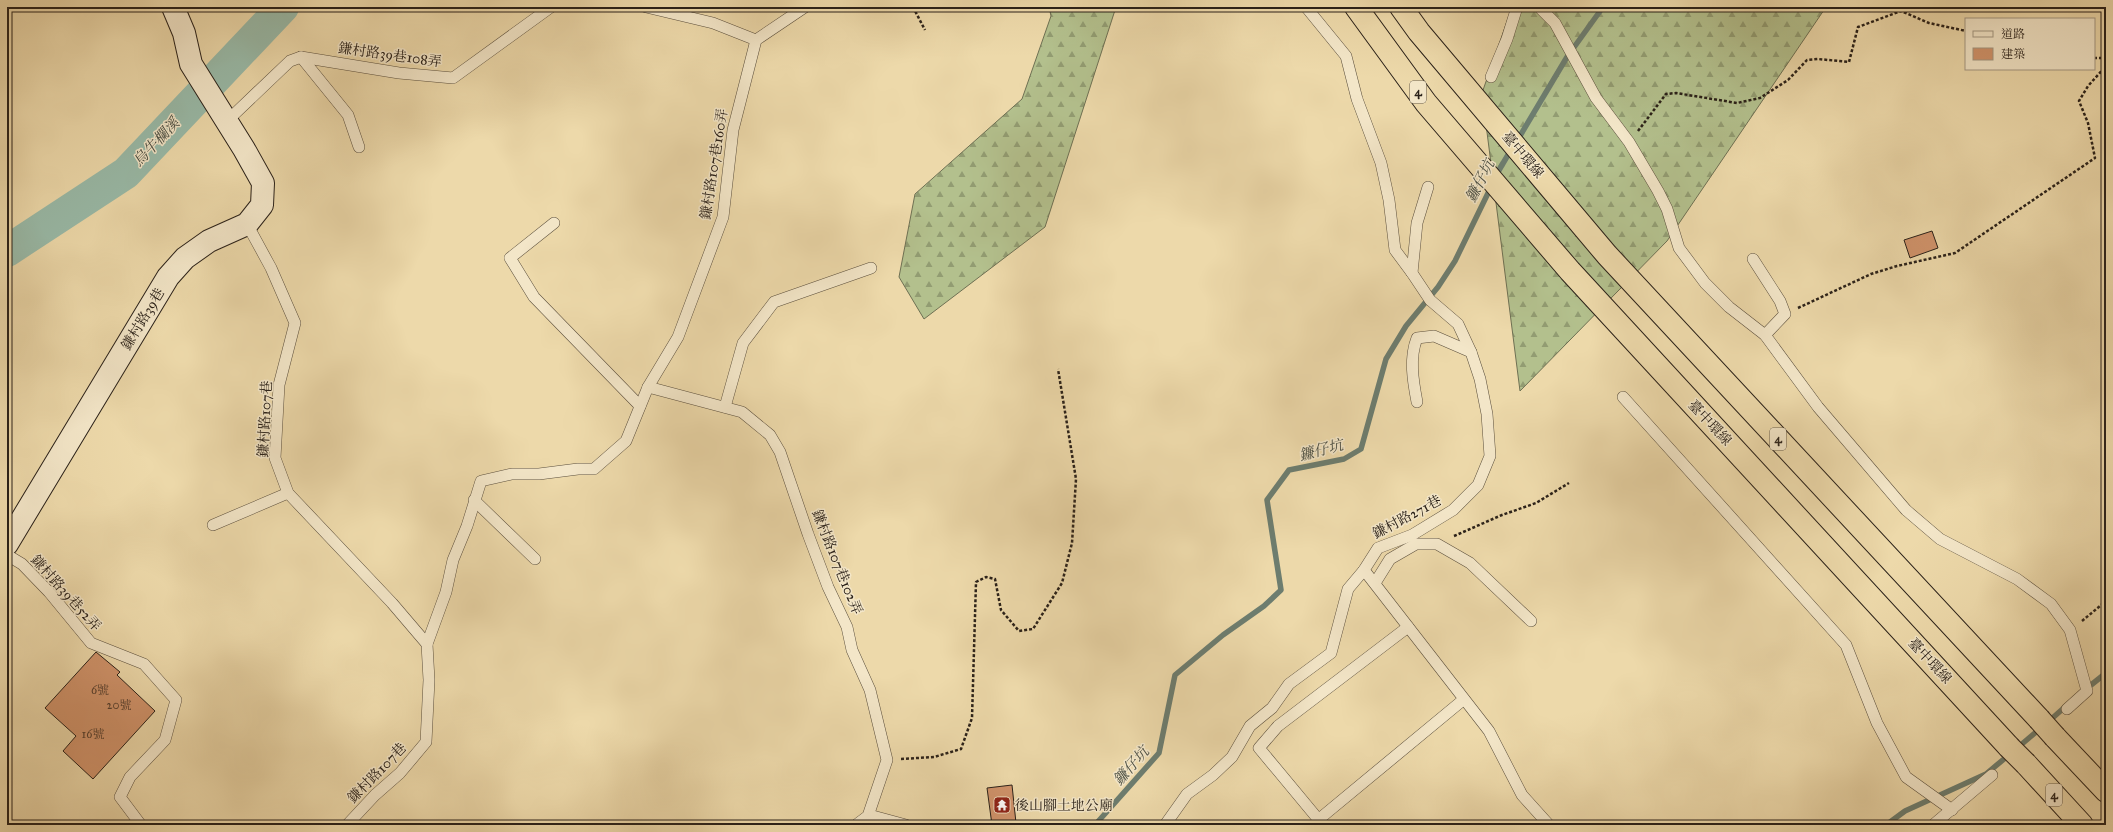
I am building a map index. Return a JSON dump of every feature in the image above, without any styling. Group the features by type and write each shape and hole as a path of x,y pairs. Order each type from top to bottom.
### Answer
{"highway":[{"name":"臺中環線","path":"1356,7 1426,103 1570,271 2082,825"},
{"name":"臺中環線","path":"1400,7 1419,32 1607,255 2106,791"}],"street":[{"name":"鎌村路39巷","path":"7,544 168,277 185,258 209,241 247,224 262,205 263,183 191,64 184,33 173,7"}],"lane":[{"name":"鎌村路39巷108弄","path":"301,57 399,73 453,78 551,7"},
{"path":"646,7 713,23 756,40 805,7"},
{"name":"鎌村路271巷","path":"1165,825 1187,794 1214,775 1232,757 1250,726 1272,708 1289,684 1331,653 1348,589 1364,570 1378,548 1412,535 1452,510 1478,485 1490,456 1487,414 1480,379 1471,352 1458,324 1430,300 1395,250 1389,200 1381,163 1357,99 1346,56 1306,7"},
{"path":"1491,76 1508,39 1517,7"},
{"path":"1539,7 1555,23 1596,98 1629,142 1667,209 1679,248 1705,283 1729,307 1764,335 1818,407 1906,510 1940,539 2017,579 2050,604 2070,630 2087,691 2067,709"},
{"name":"鎌村路107巷160弄","path":"648,387 678,337 723,217 733,130 756,40"},
{"path":"221,113 290,61 301,57 348,115 359,147"},
{"path":"1412,273 1417,223 1428,187"},
{"path":"554,222 510,258 534,297 640,406"},
{"name":"鎌村路107巷","path":"247,224 271,268 295,323 279,385 275,458 288,494 392,603 427,644"},
{"path":"1753,258 1780,301 1785,314 1764,335"},
{"path":"725,407 743,343 774,302 871,268"},
{"path":"1417,402 1412,376 1413,348 1418,338 1434,336 1471,352"},
{"name":"鎌村路107巷","path":"348,825 375,795 400,774 426,742 429,680 427,644 446,592 453,560 467,526 474,500 482,481 512,474 539,474 578,469 594,469 626,441 648,387"},
{"name":"鎌村路107巷102弄","path":"648,387 742,412 770,435 780,452 828,587 847,627 852,650 870,690 887,760"},
{"path":"1623,397 1846,645 1877,723 1906,777 1952,810"},
{"path":"213,525 288,494"},
{"path":"474,500 535,559"},
{"path":"1375,583 1390,559 1416,544 1437,544 1470,563 1531,621"},
{"name":"鎌村路39巷52弄","path":"7,555 22,564 49,592 91,643 144,664 176,700 165,740 130,777 120,797 141,825"},
{"path":"1364,570 1488,731 1503,762 1522,795 1548,825"},
{"path":"1408,627 1278,726 1259,748 1321,823 1463,700"},
{"path":"856,825 869,814 887,760"},
{"path":"1933,825 1992,775"},
{"path":"869,814 906,825"}],"path":[{"path":"913,7 926,30"},
{"path":"1629,142 1666,94 1676,93 1737,103 1760,98 1788,80 1807,60 1818,59 1849,62 1858,27 1901,11 1929,23 1965,31"},
{"path":"2095,58 2106,58"},
{"path":"1785,314 1872,274 1897,266 1955,253 2095,158 2088,123 2079,101 2088,86 2106,66"},
{"path":"887,760 934,756 961,749 972,718 976,582 986,577 995,579 1001,610 1019,631 1033,629 1062,583 1072,543 1076,479 1058,369"},
{"path":"1437,544 1502,515 1536,502 1569,483"},
{"path":"2070,630 2106,602"}],"green space":[{"path":"1049,7 1116,7 1045,227 924,319 899,277 915,194 1022,99 1051,16"},
{"path":"1512,7 1826,7 1667,241 1520,391 1482,93"}],"building":[{"path":"1932,231 1938,248 1910,258 1904,240"},
{"path":"96,652 120,672 117,675 155,711 93,779 63,751 76,736 45,708"},
{"name":"後山腳土地公廟","path":"1012,785 1016,823 992,825 987,788"}],"waterway":[{"name":"烏牛欄溪","path":"7,251 126,173 283,7"},
{"name":"鐮仔坑","path":"1517,141 1567,57 1603,7"},
{"name":"鐮仔坑","path":"1495,177 1512,148"},
{"name":"鐮仔坑","path":"1095,825 1159,753 1175,675 1223,635 1264,606 1281,590 1267,500 1289,470 1344,459 1361,449 1386,359 1406,326 1438,287 1455,261 1491,187"},
{"path":"2086,689 2106,673"},
{"path":"2048,722 2066,706"},
{"path":"2016,749 2042,727"},
{"path":"1886,825 1905,811 1986,774 2010,754"}],"place":[{"name":"後山腳土地公廟","path":"1002,805"}]}
